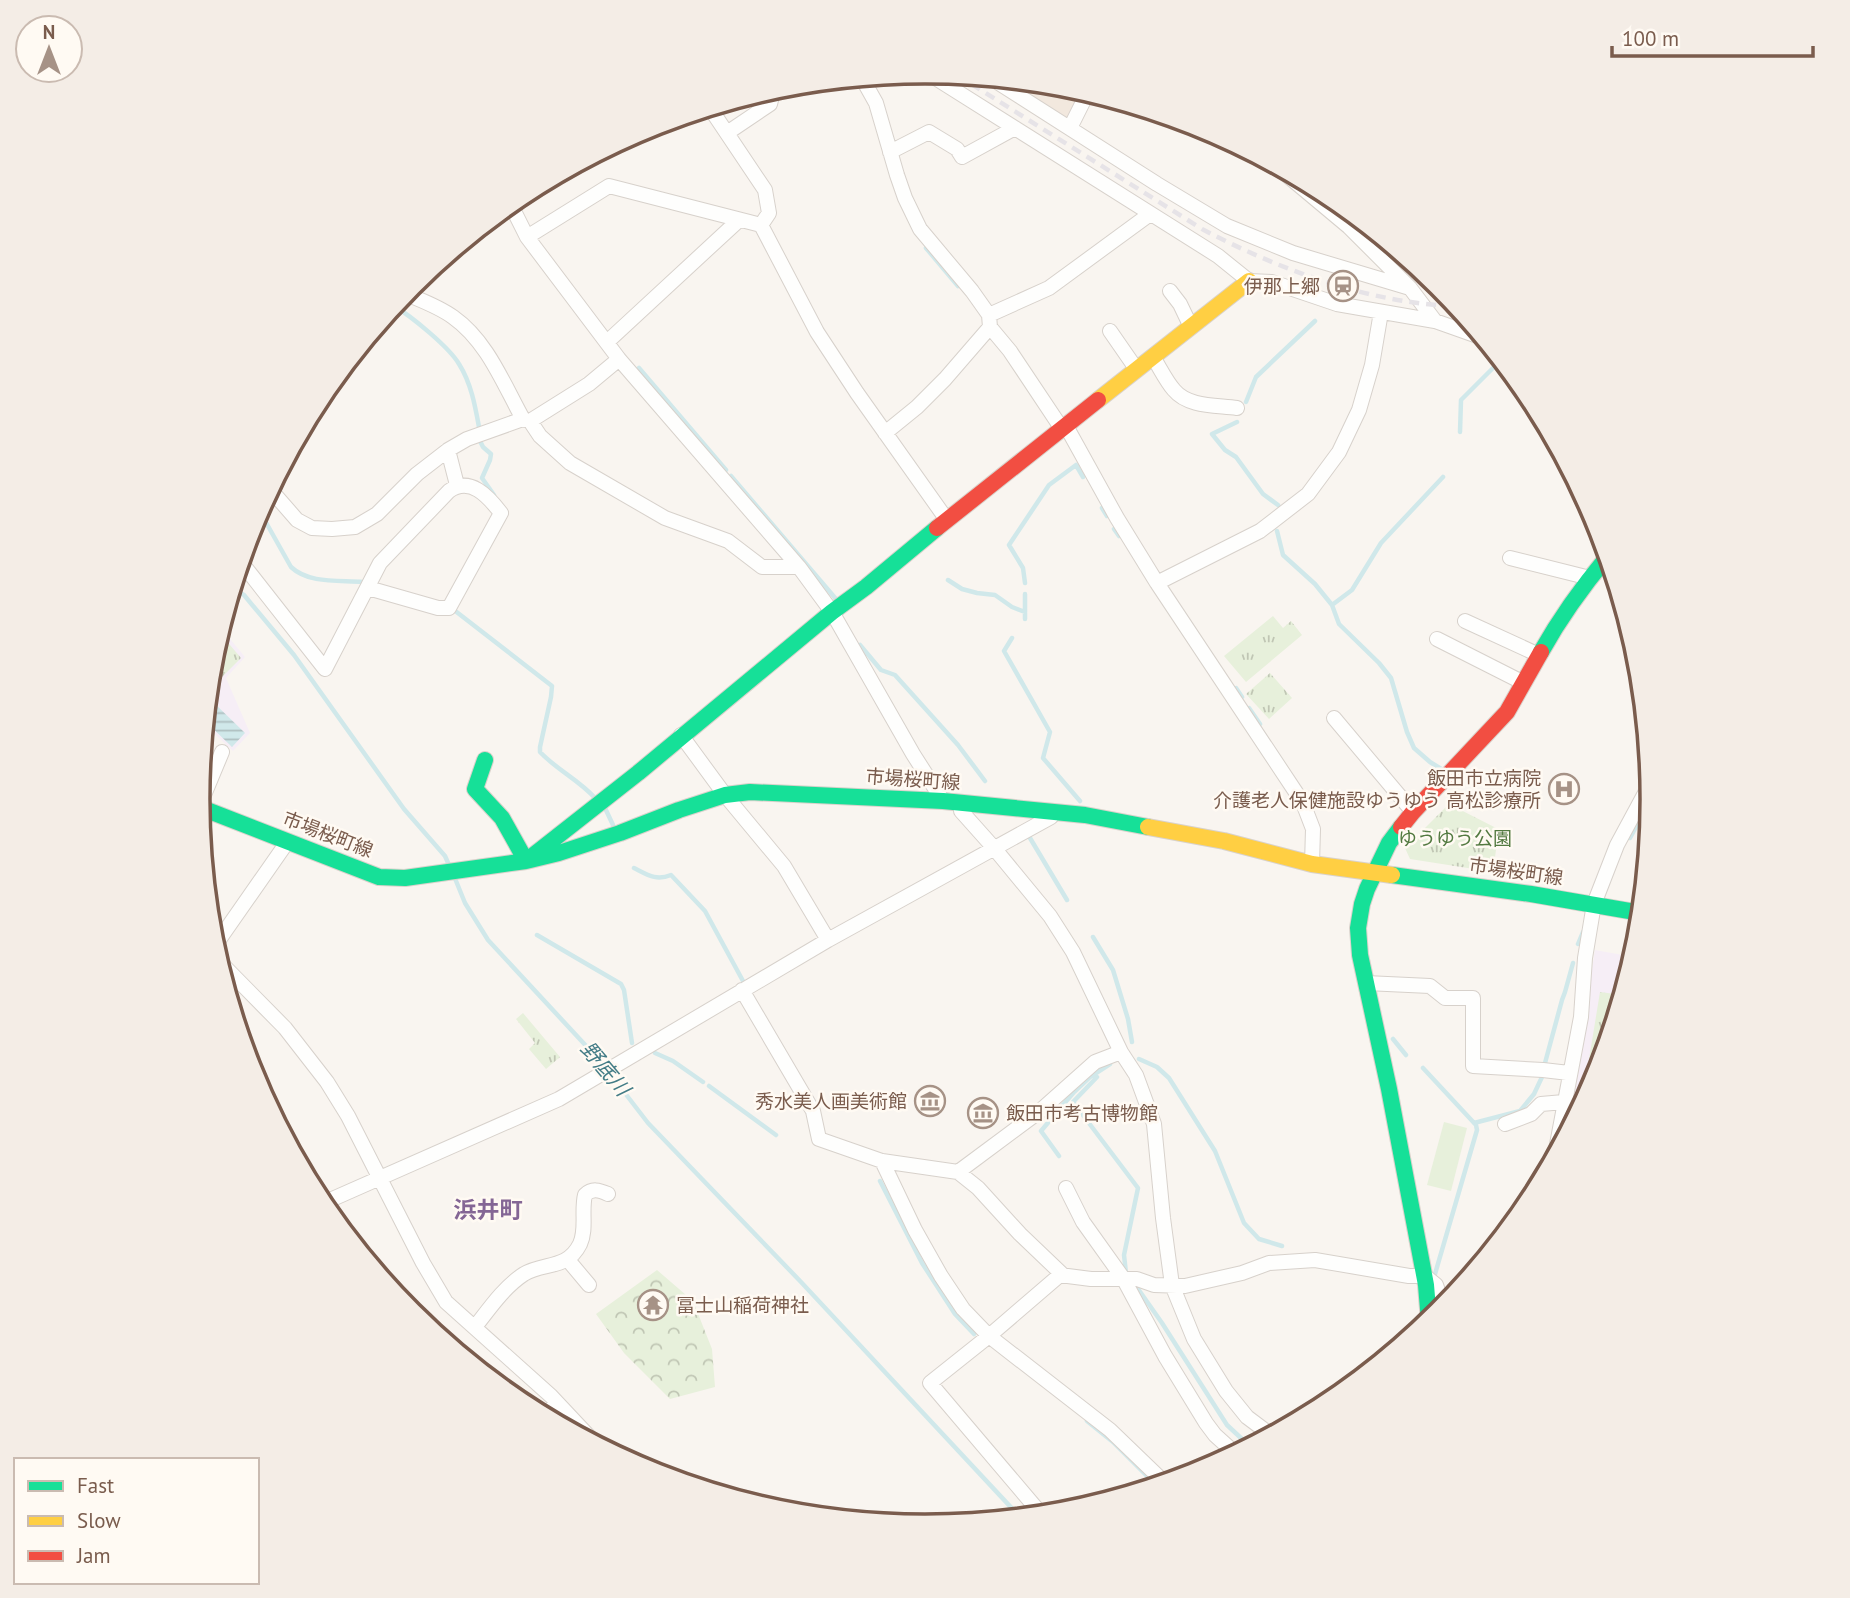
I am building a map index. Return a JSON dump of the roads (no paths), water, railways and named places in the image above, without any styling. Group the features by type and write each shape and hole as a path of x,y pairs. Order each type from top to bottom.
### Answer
{"street":[{"path":"947,85 1218,256 1249,281 1272,282 1337,304 1435,321 1466,332"},
{"path":"867,87 876,103 905,198 919,229 972,291 1064,428 1157,583 1303,803 1313,829 1312,864"},
{"path":"1009,89 1227,226 1293,253 1410,288"},
{"path":"727,133 771,101"},
{"path":"1070,128 1083,102"},
{"path":"715,116 765,190 769,213 761,225"},
{"path":"890,152 929,132 957,149 962,157 1015,128"},
{"path":"527,237 609,186 761,225 817,332 947,520"},
{"path":"1318,201 1410,288 1435,321"},
{"path":"515,213 527,237 619,359 799,567 832,612 943,801"},
{"path":"885,433 918,407 936,388 990,321 1049,288 1150,214"},
{"path":"607,342 739,220"},
{"path":"485,760 475,789 502,818 526,861 628,781 832,612 1249,281"},
{"path":"1170,291 1191,327"},
{"path":"415,297 452,316 471,332 484,348 526,420 570,463 665,518 728,541 762,567 799,567"},
{"path":"1157,583 1260,531 1308,494 1339,452 1359,410 1372,365 1381,312"},
{"path":"1110,331 1137,370"},
{"path":"1153,358 1181,397 1196,403 1237,408"},
{"path":"277,497 297,520 312,528 355,527 377,514 416,474 449,450 467,439 526,420 589,384 619,359"},
{"path":"449,450 457,485"},
{"path":"248,570 325,669 380,563 449,491 457,485 471,486 484,494 501,513 449,608 438,608 368,588"},
{"path":"1510,558 1590,578"},
{"path":"1428,1308 1425,1276 1366,983 1358,928 1362,904 1374,872 1389,844 1413,812 1507,712 1553,631 1601,565"},
{"path":"1465,621 1539,655"},
{"path":"1437,639 1524,683"},
{"path":"1334,718 1413,812"},
{"path":"681,736 725,795 784,866 828,940"},
{"path":"211,779 222,752"},
{"name":"市場桜町線","path":"211,811 379,877 405,878 494,867 559,853 725,795 750,792 961,802 1104,818 1224,841 1312,864 1531,894 1631,911"},
{"path":"961,802 961,811 1050,916 1073,952 1121,1052 1136,1074 1154,1124 1172,1285 1194,1339 1226,1391 1247,1417 1262,1429"},
{"path":"1560,1127 1581,1017 1584,958 1594,904 1617,845 1640,806"},
{"path":"332,1199 559,1099 741,990 1051,817 1055,812"},
{"path":"223,934 288,841"},
{"path":"232,974 285,1028 327,1082 348,1116 423,1264 446,1303 475,1326 576,1422"},
{"path":"1366,983 1430,986 1445,998 1474,998 1473,1066 1569,1073"},
{"path":"741,990 813,1111 819,1139 882,1161 958,1172 978,1188 1020,1234 1065,1276"},
{"path":"958,1172 1040,1111 1095,1062 1121,1052"},
{"path":"1505,1125 1531,1114 1542,1104 1564,1102"},
{"path":"882,1161 915,1230 963,1309 989,1336 1110,1430 1157,1475"},
{"path":"1066,1188 1083,1222 1123,1278 1165,1356 1206,1423 1214,1435 1227,1447"},
{"path":"475,1326 501,1295 525,1273 568,1260 582,1237 585,1195 596,1190 608,1194"},
{"path":"568,1260 589,1285"},
{"path":"1034,1505 930,1383 1060,1275 1091,1279 1137,1279 1154,1285 1185,1286 1242,1273 1269,1263 1315,1260 1409,1276 1425,1276 1436,1285 1440,1296"},
{"path":"552,1409 556,1402"}],"water":[{"path":"216,705 245,733 232,747 214,730"}],"waterway":[{"path":"926,248 958,286"},
{"path":"402,312 429,332 459,364 470,386 479,427"},
{"path":"1246,402 1256,377 1315,321"},
{"path":"1460,432 1461,400 1494,367"},
{"path":"639,368 726,470"},
{"path":"1237,422 1212,434 1225,450 1236,457 1263,494 1278,505"},
{"path":"480,441 491,454 482,478 494,495"},
{"path":"1025,583 1023,568 1009,545 1049,485 1076,465 1083,477"},
{"path":"731,476 836,599"},
{"path":"1443,477 1381,543 1352,590 1332,605 1339,624 1391,678 1414,748 1443,770"},
{"path":"1102,508 1107,516"},
{"path":"266,522 291,567 298,572 315,579 363,582"},
{"path":"1114,529 1119,536"},
{"path":"1277,531 1283,555 1315,584 1332,605"},
{"path":"948,580 962,589 995,595 1025,612"},
{"name":"野底川","path":"241,593 294,655 404,809 445,856 449,865"},
{"path":"1025,594 1025,619"},
{"path":"454,610 552,686 540,752 595,798"},
{"path":"1012,638 1004,651 1050,732 1043,758 1080,801"},
{"path":"860,645 881,670 895,675 958,745 985,781"},
{"path":"1236,688 1242,697"},
{"path":"1249,708 1260,724"},
{"path":"605,808 613,825"},
{"path":"1630,838 1639,821"},
{"path":"1030,838 1067,900"},
{"path":"634,868 656,877 671,875 705,911 743,981"},
{"name":"野底川","path":"454,876 465,903 488,940 601,1062 648,1123 1012,1509"},
{"path":"1578,944 1583,932"},
{"path":"537,935 621,984 632,1043"},
{"path":"1093,937 1113,970 1132,1042"},
{"path":"1545,1063 1573,963"},
{"path":"1393,1039 1406,1055"},
{"path":"655,1053 673,1061 703,1082"},
{"path":"1139,1059 1157,1067 1169,1078 1215,1151 1244,1223 1259,1239 1282,1246"},
{"path":"1059,1156 1041,1131 1074,1092 1110,1064"},
{"path":"1423,1068 1476,1125 1477,1130 1435,1274"},
{"path":"1097,1077 1073,1102 1138,1188 1124,1255 1126,1273"},
{"path":"1474,1123 1520,1111 1534,1094 1542,1077"},
{"path":"709,1086 776,1135"},
{"path":"880,1181 922,1263 955,1314 974,1334"},
{"path":"1136,1286 1227,1425 1242,1439"},
{"path":"1087,1421 1113,1442 1149,1478"}],"railway":[{"path":"975,86 1202,229 1231,244 1325,282 1391,299 1442,305"}],"place":[{"name":"伊那上郷","path":"1343,286"},
{"name":"飯田市立病院 介護老人保健施設ゆうゆう 高松診療所","path":"1564,789"},
{"name":"秀水美人画美術館","path":"930,1101"},
{"name":"飯田市考古博物館","path":"983,1113"},
{"name":"冨士山稲荷神社","path":"653,1305"}],"district":[{"name":"浜井町","path":"488,1210"}],"park label":[{"name":"ゆうゆう公園","path":"1455,838"}]}
